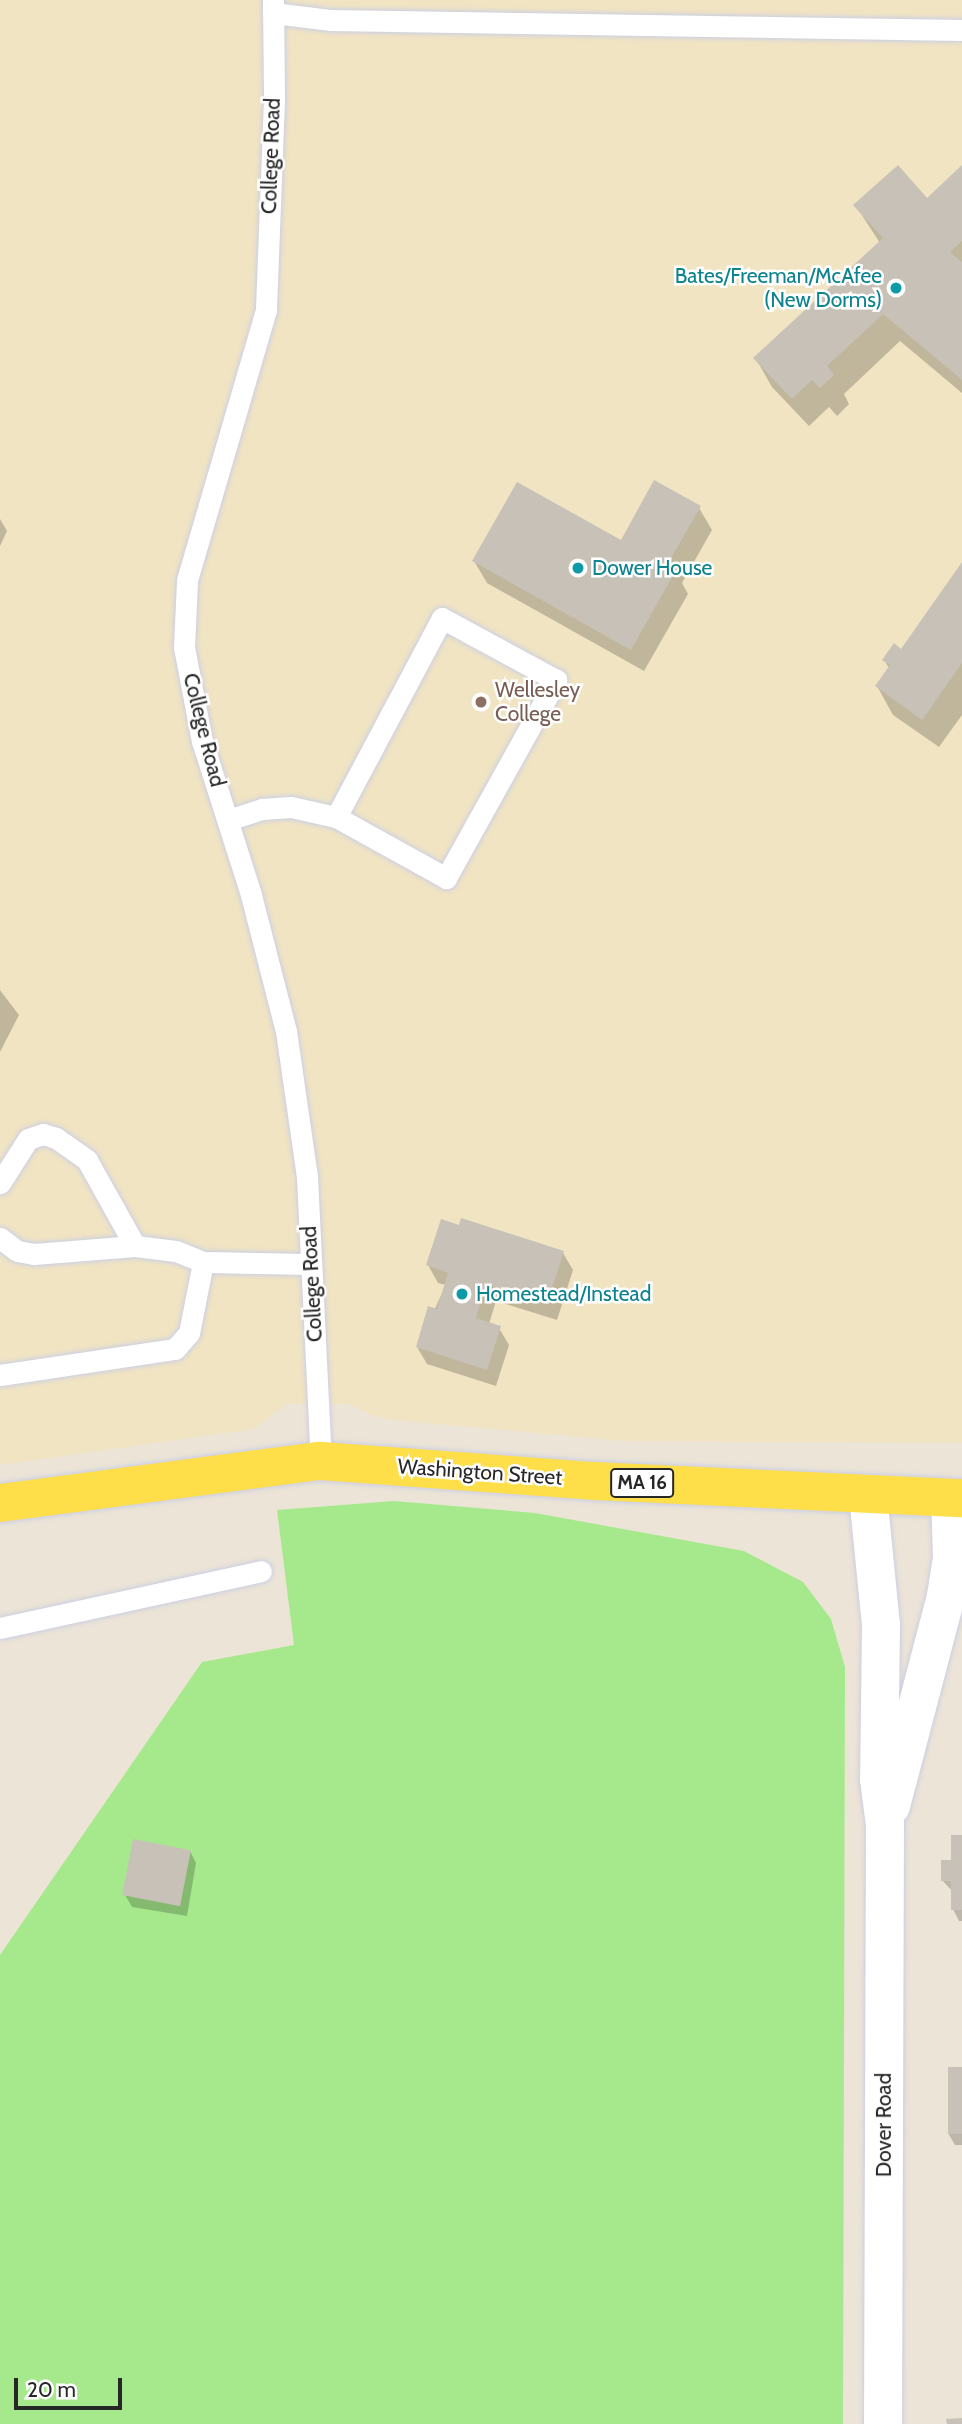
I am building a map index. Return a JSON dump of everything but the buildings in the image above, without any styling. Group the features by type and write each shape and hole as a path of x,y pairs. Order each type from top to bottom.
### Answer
{"main road":[{"name":"Washington Street","path":"0,1503 321,1461 868,1495 956,1498"}],"street":[{"name":"Dover Road","path":"868,1495 881,1625 879,1779 886,1825 883,2424"},
{"name":"Dover Road","path":"886,1825 946,1596 956,1498"}],"lane":[{"path":"273,7 330,20 962,30"},
{"name":"College Road","path":"273,7 266,310 187,581 184,647 202,741 228,820 286,1031 307,1177 321,1461"},
{"path":"228,820 262,809 291,807 336,817 446,878 556,681 442,618 336,817"},
{"path":"0,1183 28,1139 43,1134 56,1138 88,1160 135,1246"},
{"path":"0,1238 18,1251 34,1254 135,1246 176,1251 203,1262 311,1264"},
{"path":"0,1375 175,1349 189,1334 203,1262"},
{"path":"0,1629 261,1571"}],"shaded area":[{"name":"Wellesley College","path":"0,0 962,0 962,1443 624,1441 382,1419 348,1404 286,1404 254,1429 0,1465"}],"green space":[{"path":"394,1501 535,1513 744,1551 803,1582 831,1619 845,1667 843,2424 0,2424 0,1955 202,1662 294,1645 277,1510"}],"place":[{"name":"Bates/Freeman/McAfee (New Dorms)","path":"896,288"},
{"name":"Dower House","path":"578,568"},
{"name":"Wellesley College","path":"481,702"},
{"name":"Homestead/Instead","path":"462,1294"}]}
